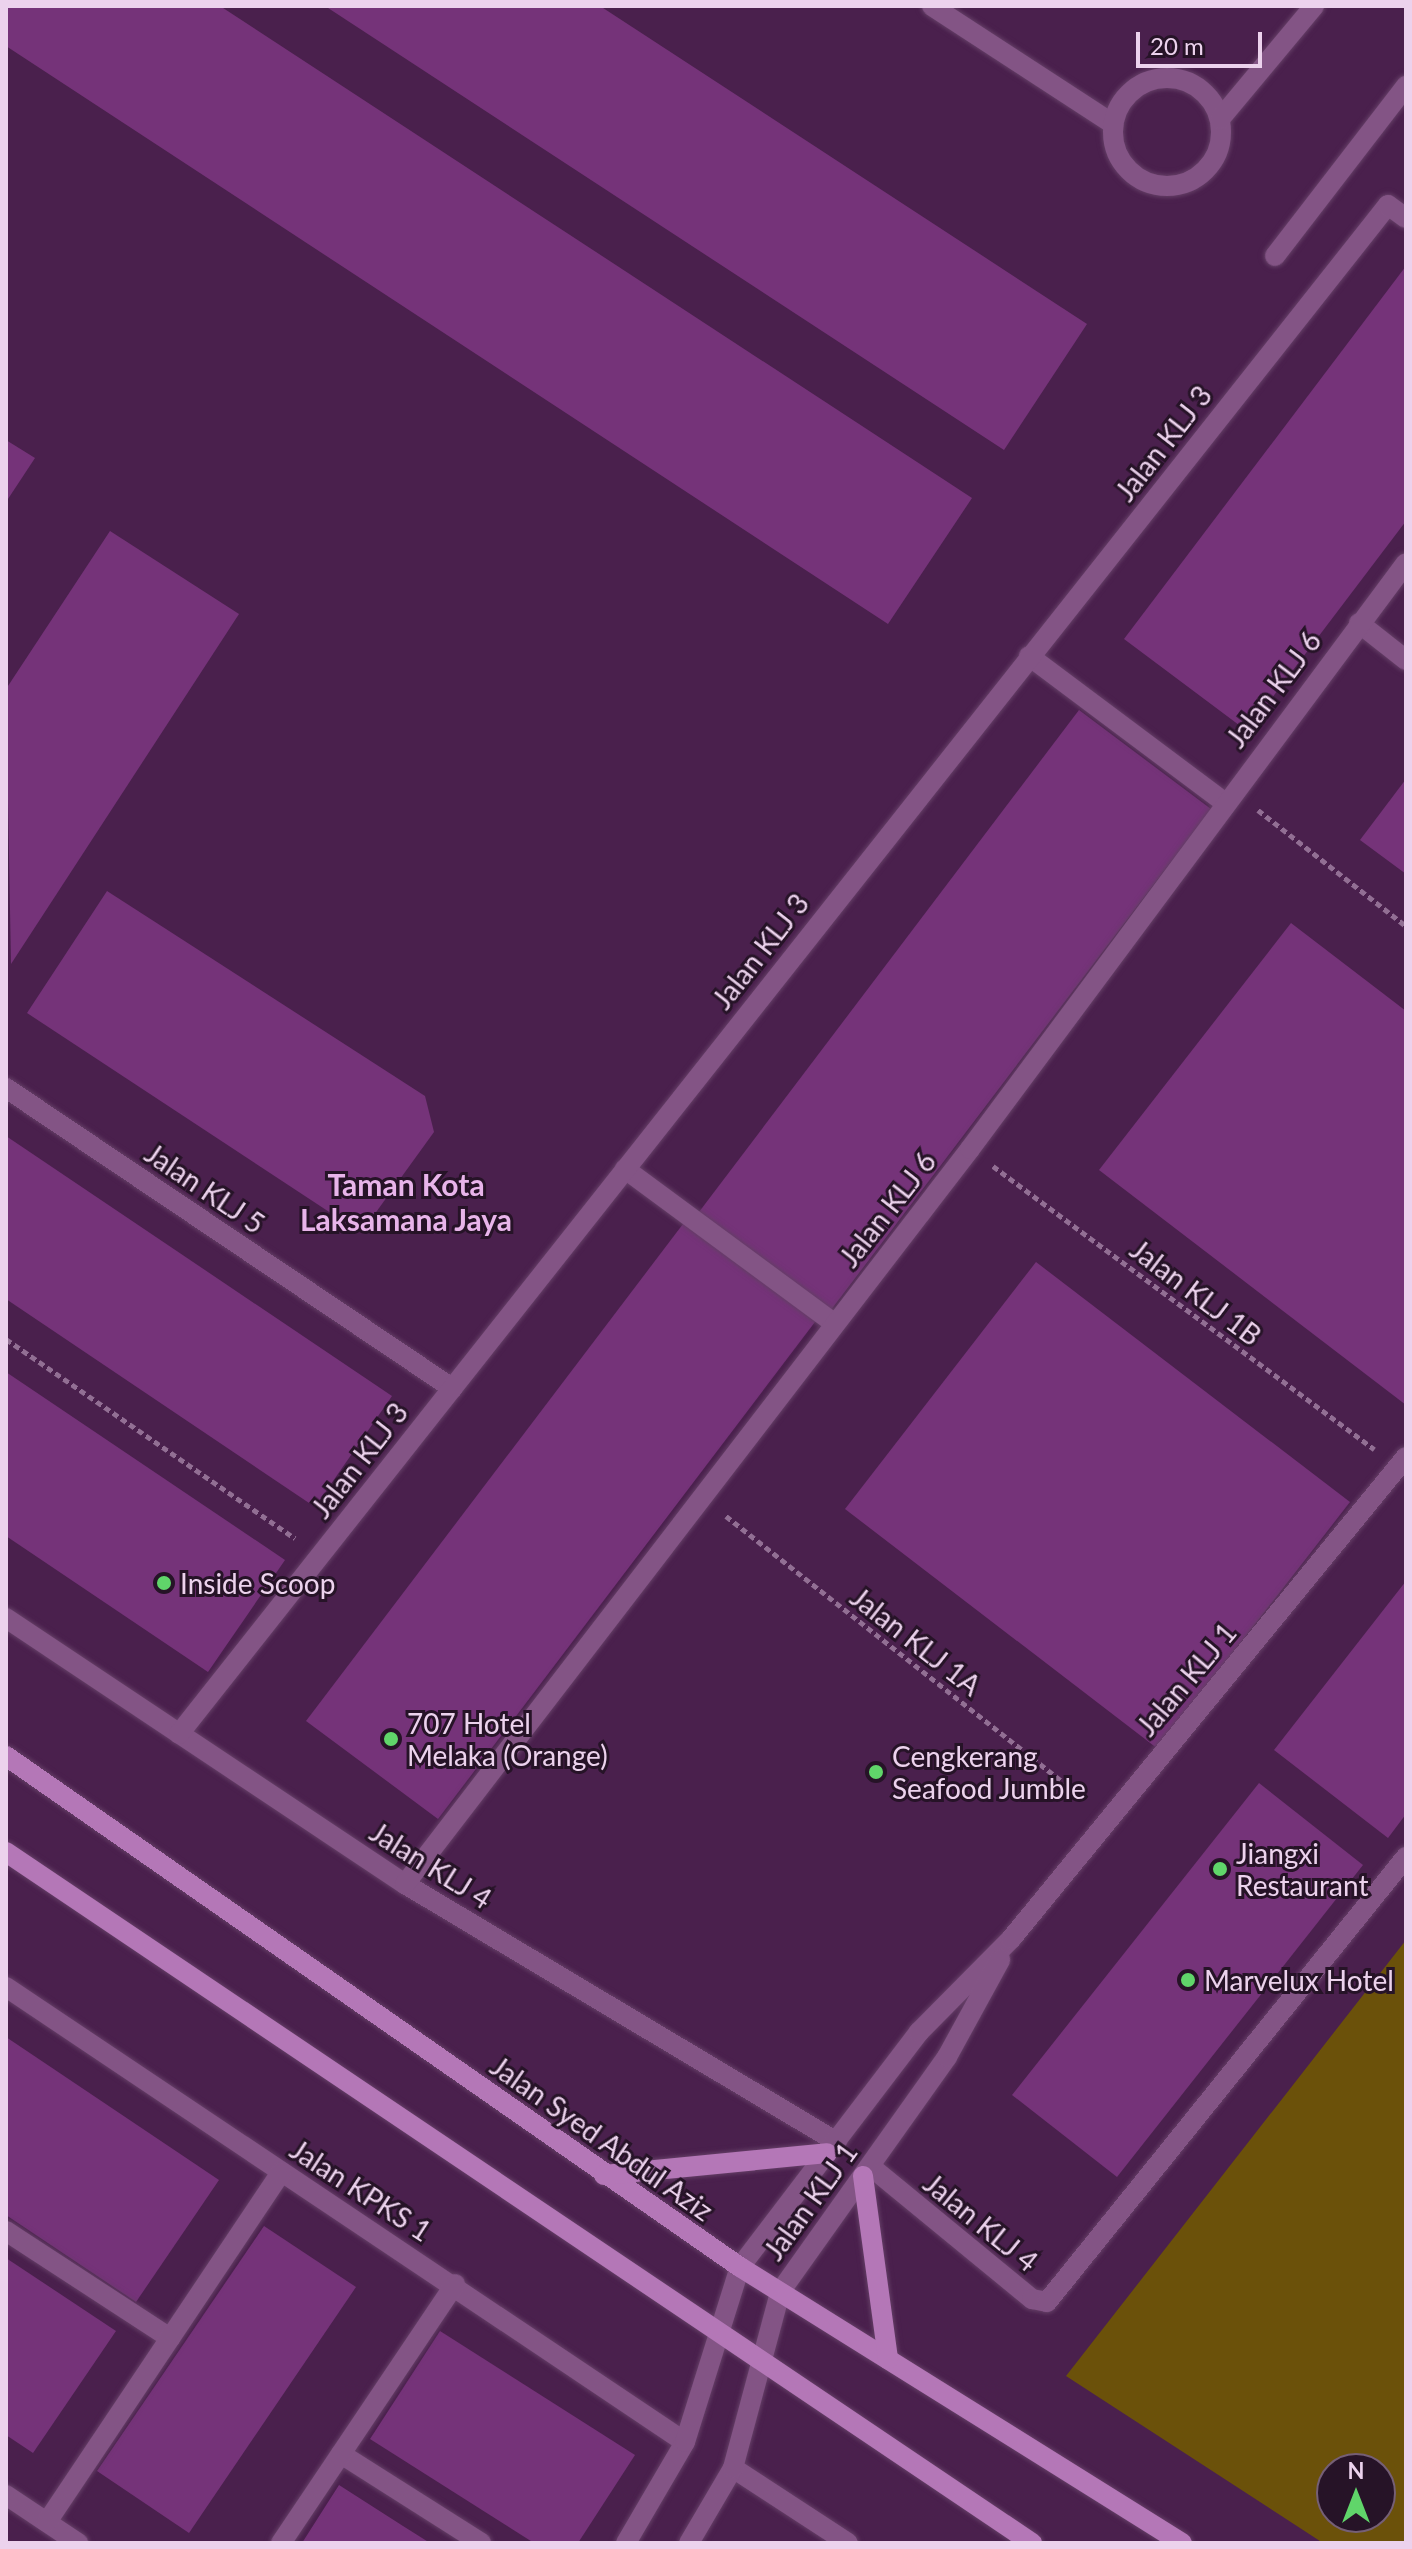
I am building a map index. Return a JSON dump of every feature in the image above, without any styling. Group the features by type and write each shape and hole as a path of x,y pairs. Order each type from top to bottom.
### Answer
{"main road":[{"name":"Jalan Syed Abdul Aziz","path":"6,1756 740,2267 1182,2543"},
{"path":"6,1852 721,2337 1032,2543"},
{"path":"604,2175 832,2148"},
{"path":"866,2171 888,2359"}],"street":[{"path":"932,6 1113,124"},
{"path":"1220,119 1314,6"},
{"path":"1165,78 1199,89 1220,119 1219,145 1207,168 1169,186 1129,171 1113,141 1113,124 1131,92 1165,78"},
{"path":"1275,256 1406,86"},
{"name":"Jalan KLJ 3","path":"179,1734 1388,205 1406,218"},
{"name":"Jalan KLJ 6","path":"405,1884 700,1495 970,1149 1228,795 1359,623 1402,575"},
{"path":"1359,623 1406,660"},
{"path":"1029,656 1228,795"},
{"name":"Jalan KLJ 5","path":"6,1088 452,1388"},
{"path":"625,1169 834,1323"},
{"name":"Jalan KLJ 1","path":"740,2267 919,2032 1011,1939 1402,1462"},
{"name":"Jalan KLJ 4","path":"6,1618 405,1884 832,2148"},
{"name":"Jalan KLJ 4","path":"866,2171 1032,2299 1047,2302 1061,2293 1406,1857"},
{"name":"Jalan KLJ 1","path":"780,2292 947,2057 1011,1939"},
{"name":"Jalan KPKS 1","path":"6,1987 281,2172 455,2284 685,2442"},
{"path":"47,2522 281,2172"},
{"path":"6,2231 170,2338"},
{"path":"626,2543 685,2442 721,2337 740,2267"},
{"path":"281,2543 455,2284"},
{"path":"689,2543 733,2468 766,2366 780,2292"},
{"path":"341,2454 481,2543"},
{"path":"733,2468 848,2543"},
{"path":"6,2495 78,2543"}],"path":[{"path":"1228,795 1406,926"},
{"name":"Jalan KLJ 1B","path":"970,1149 1402,1462"},
{"path":"6,1339 320,1556"},
{"name":"Jalan KLJ 1A","path":"700,1495 1108,1817"}],"shaded area":[{"path":"1406,1940 1406,2543 1323,2543 1066,2376"}],"building":[{"path":"6,6 220,6 972,498 888,624 6,46"},
{"path":"325,6 600,6 1087,324 1004,450"},
{"path":"1406,266 1406,521 1247,731 1124,639"},
{"path":"6,440 35,458 6,502"},
{"path":"110,531 239,614 11,964 6,689"},
{"path":"1079,710 1211,809 831,1310 699,1212"},
{"path":"1406,779 1406,874 1360,840"},
{"path":"107,891 425,1096 434,1132 374,1215 349,1225 27,1013"},
{"path":"1291,923 1406,1011 1406,1405 1099,1170"},
{"path":"6,1136 392,1396 315,1507 6,1299"},
{"path":"686,1220 818,1318 438,1819 306,1721"},
{"path":"1036,1262 1350,1502 1158,1749 845,1509"},
{"path":"6,1372 285,1560 208,1672 6,1536"},
{"path":"1406,1581 1406,1814 1388,1838 1274,1750"},
{"name":"Marvelux Hotel","path":"1259,1783 1363,1865 1117,2177 1012,2095"},
{"path":"6,2037 219,2180 136,2302 6,2215"},
{"path":"264,2226 356,2287 189,2533 97,2471"},
{"path":"6,2258 116,2331 33,2453 6,2435"},
{"path":"440,2331 635,2455 578,2543 534,2543 370,2439"},
{"path":"339,2485 403,2526 430,2543 302,2543"}],"place":[{"name":"Inside Scoop","path":"164,1583"},
{"name":"707 Hotel Melaka (Orange)","path":"391,1739"},
{"name":"Cengkerang Seafood Jumble","path":"876,1772"},
{"name":"Jiangxi Restaurant","path":"1220,1869"},
{"name":"Marvelux Hotel","path":"1188,1980"}],"district":[{"name":"Taman Kota Laksamana Jaya","path":"406,1201"}]}
